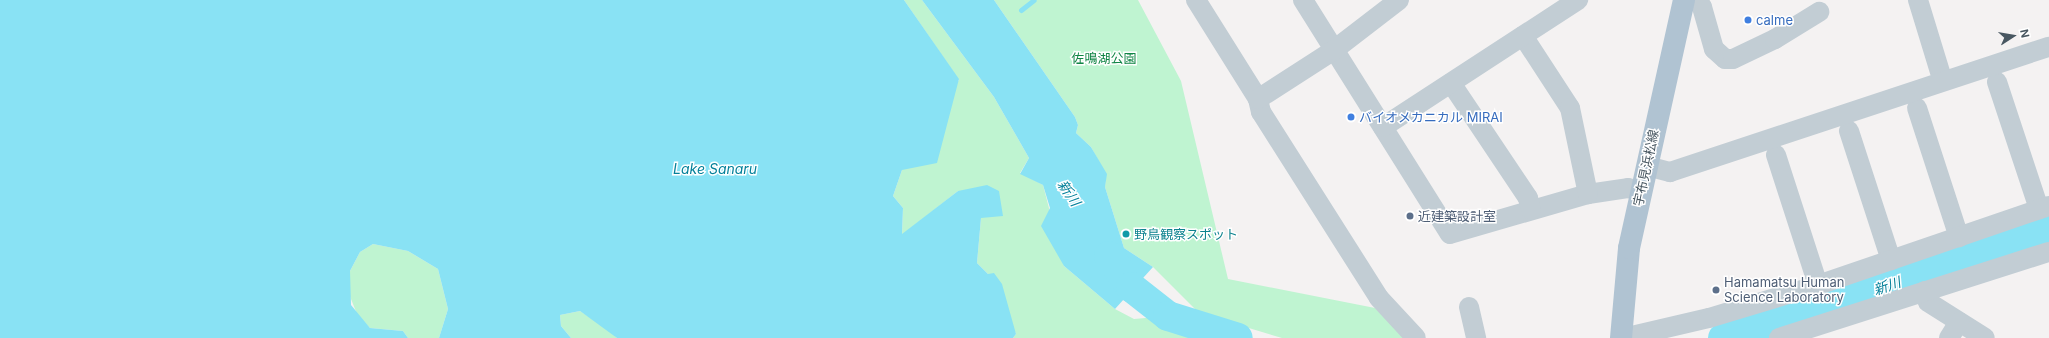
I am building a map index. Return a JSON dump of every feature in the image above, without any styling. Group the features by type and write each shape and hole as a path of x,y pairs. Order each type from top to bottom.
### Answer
{"main road":[{"name":"宇布見浜松線","path":"1622,338 1625,272 1641,192 1684,0"}],"street":[{"path":"1196,0 1258,99 1261,112 1379,298 1416,338"},
{"path":"1302,0 1450,234 1588,194 1628,188 1641,192"},
{"path":"1258,99 1334,50 1400,0"},
{"path":"1383,127 1578,0"},
{"path":"1696,0 1702,7 1714,49 1725,59 1733,59 1775,39 1819,12"},
{"path":"1918,0 1940,72"},
{"path":"1523,36 1570,108 1588,194"},
{"path":"1647,166 1670,172 2049,47"},
{"path":"1622,338 1709,318 1818,285 2044,207 1997,82"},
{"path":"1451,83 1528,198 1531,210"},
{"path":"1918,108 1959,237"},
{"path":"1849,131 1891,260"},
{"path":"1776,155 1818,285"},
{"path":"1779,338 2049,252"},
{"path":"1925,291 1928,302 1954,330 1985,338"},
{"path":"1469,307 1476,338"}],"green space":[{"path":"904,0 922,0 994,97 1029,158 1020,173 1043,185 1064,266 1115,309 1134,319 1168,316 1228,338 1013,338 1016,334 988,274 977,263 981,218 958,191 902,235 903,208 893,196 902,170 959,80"},
{"name":"佐鳴湖公園","path":"994,0 1138,0 1181,81 1228,279 1375,308 1406,338 1282,338 1199,313 1153,267 1124,248 1105,187 1106,174 1091,147 1076,133 1078,125 1075,117"},
{"path":"373,244 408,251 438,269 448,309 439,338 408,338 403,331 370,328 357,314 349,294 350,271 360,252"},
{"path":"580,311 607,329 617,338 571,338 561,326 560,315"}],"water":[{"name":"Lake Sanaru","path":"0,0 904,0 959,79 937,163 902,170 893,196 903,208 902,234 958,191 987,185 999,191 1003,216 981,218 977,263 988,274 994,273 1002,284 1016,334 1013,338 617,338 580,311 560,315 561,326 571,338 439,338 448,309 438,269 408,251 373,244 360,252 350,271 351,305 370,328 403,331 408,338 0,338"},
{"path":"922,0 994,0 1075,117 1078,125 1076,133 1091,147 1107,174 1105,187 1124,248 1153,267 1115,309 1064,266 1041,226 1050,208 1043,185 1020,174 1029,158 994,97"}],"waterway":[{"path":"1021,10 1034,0"},
{"name":"新川","path":"1723,338 1825,307 2049,230"},
{"name":"新川","path":"1109,256 1131,287 1168,316 1238,338"}],"place":[{"name":"calme","path":"1748,20"},
{"name":"バイオメカニカル MIRAI","path":"1351,117"},
{"name":"近建築設計室","path":"1410,216"},
{"name":"野鳥観察スポット","path":"1126,234"},
{"name":"Hamamatsu Human Science Laboratory","path":"1716,290"}]}
